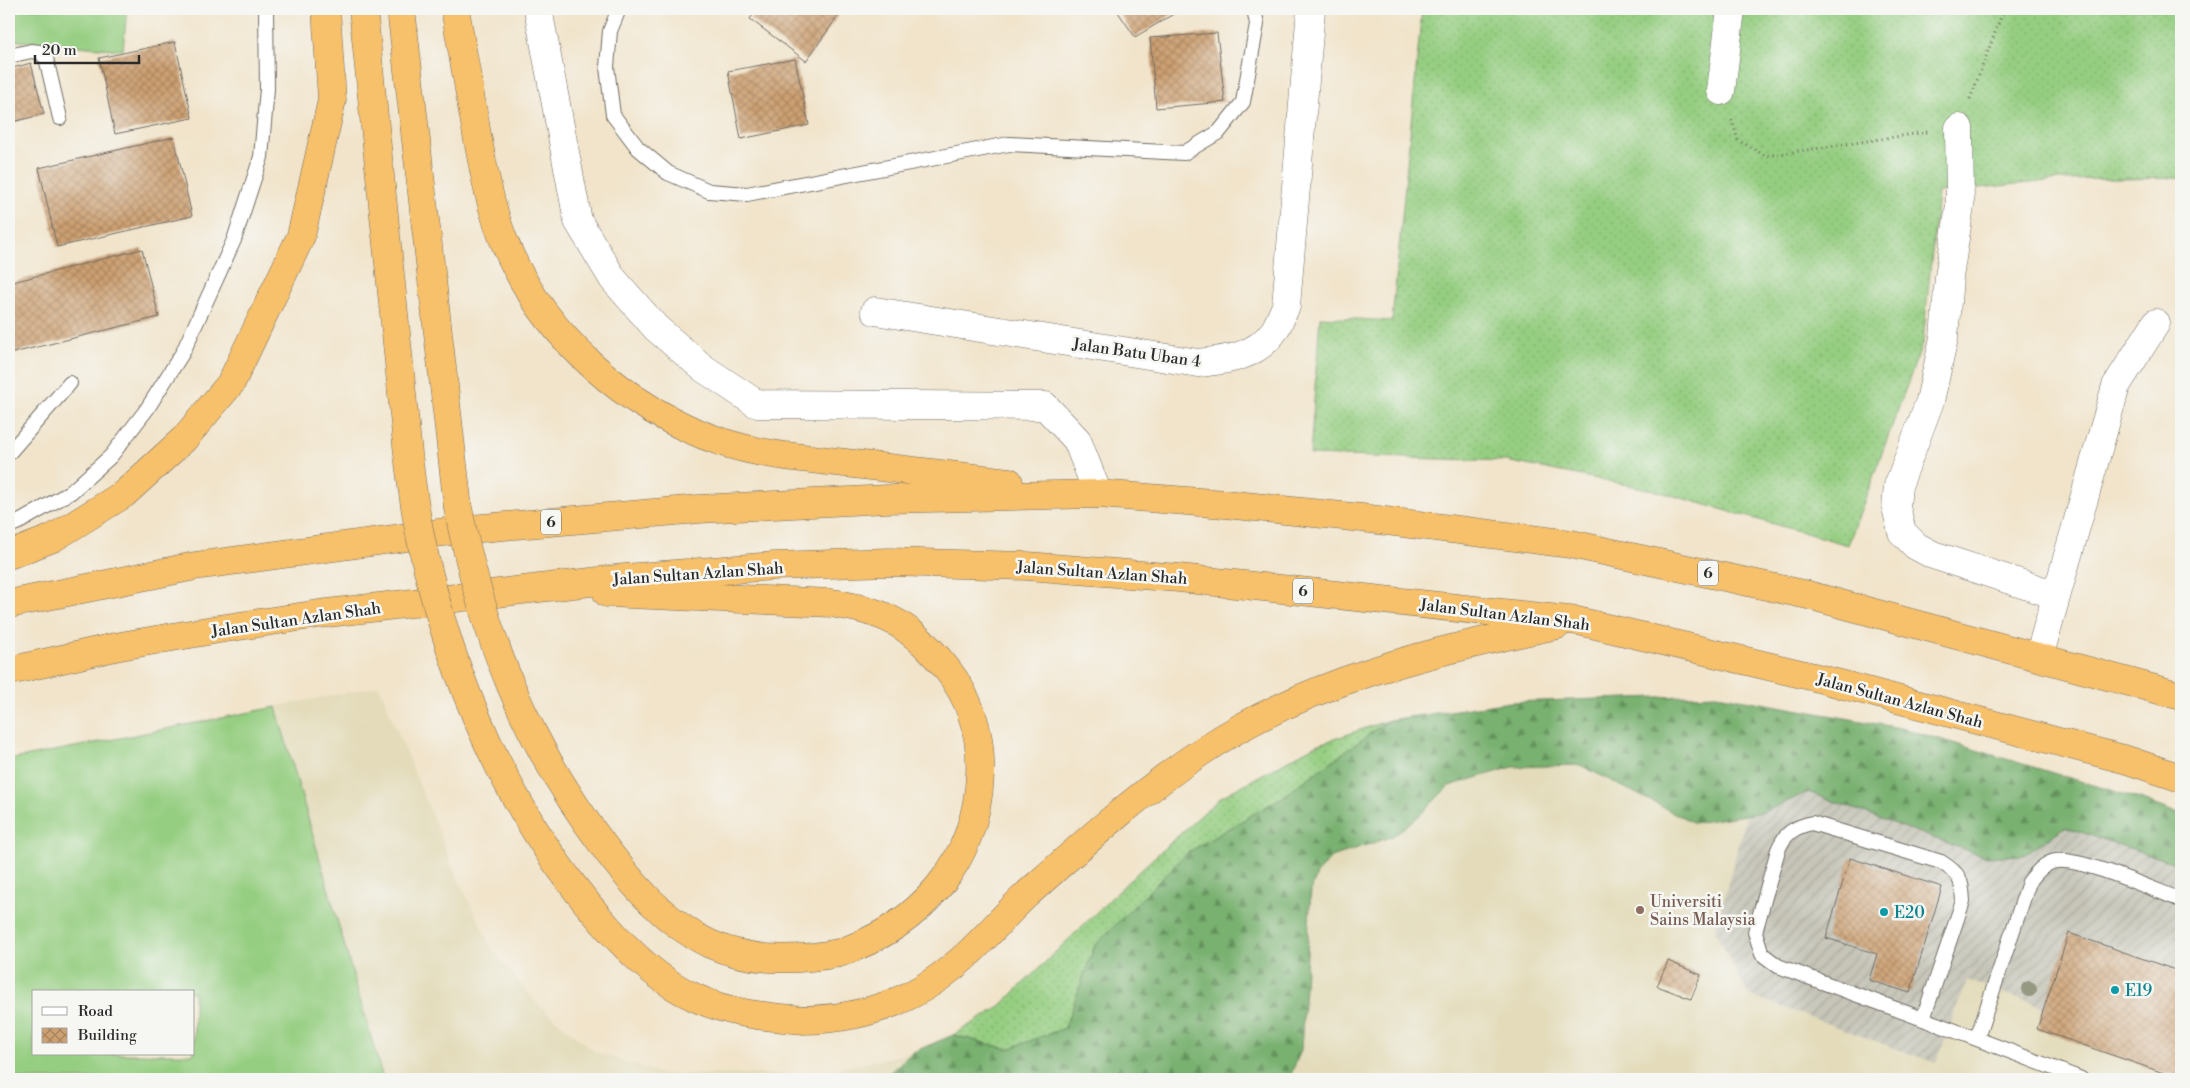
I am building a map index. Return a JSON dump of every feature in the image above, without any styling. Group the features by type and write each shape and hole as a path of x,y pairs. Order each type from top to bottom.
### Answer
{"highway":[{"path":"9,555 53,538 124,494 184,439 231,383 301,236 332,100 326,9"},
{"path":"363,9 410,458 421,537 443,622 465,690 516,799 557,865 587,905 633,954 661,977 693,997 733,1011 766,1017 805,1020 833,1019 866,1013 899,1001 936,980 968,954 1024,898 1134,802 1201,752 1261,716 1348,679 1392,664 1475,642 1578,621"},
{"path":"401,9 458,508 467,555 484,617 520,709 540,750 566,794 612,857 641,892 687,931 711,944 737,952 790,960 815,958 840,952 880,936 918,910 949,875 961,855 971,828 979,796 981,759 978,730 967,702 952,676 938,657 904,628 884,616 832,603 696,599 527,589"},
{"path":"455,9 483,166 492,204 504,241 520,275 537,302 580,355 606,378 652,409 689,428 721,442 750,450 785,456 907,469 1098,494"},
{"name":"6","path":"9,604 195,566 459,530 709,508 887,498 1098,494 1225,504 1362,518 1571,544 1808,595 2181,696"},
{"name":"Jalan Sultan Azlan Shah","path":"9,671 115,648 219,629 319,614 527,589 692,572 765,567 889,562 958,564 1179,578 1578,621 1814,677 2118,758 2181,778"}],"street":[{"path":"538,9 578,222 613,279 656,328 703,368 757,404 1044,406 1077,440 1098,494"},
{"name":"Jalan Batu Uban 4","path":"875,311 1198,363 1231,359 1258,349 1274,331 1286,306 1311,9"},
{"path":"1721,91 1731,9"},
{"path":"1959,128 1960,206 1949,277 1944,338 1930,401 1898,486 1896,507 1902,532 1916,546 1933,555 2056,595"},
{"path":"2039,657 2116,386 2156,323"}],"lane":[{"path":"9,526 21,522 71,492 112,456 146,409 182,352 234,240 261,157 267,90 266,9"},
{"path":"619,9 610,31 607,67 613,115 638,148 668,173 709,191 747,194 1009,144 1184,153 1219,132 1243,102 1256,24 1254,9"},
{"path":"9,56 31,51 40,52 46,58 60,118"},
{"path":"9,453 70,383"},
{"path":"1922,1019 1963,901 1962,887 1956,871 1941,862 1812,823 1796,827 1783,838 1778,850 1755,932 1762,954 1778,966 1922,1019 1977,1038 2081,1079"},
{"path":"1977,1038 2029,882 2039,869 2054,861 2076,861 2181,900"}],"path":[{"path":"1721,91 1738,140 1766,156 1959,128 2004,9"}],"shaded area":[{"name":"Universiti Sains Malaysia","path":"379,686 454,870 492,949 536,1003 595,1052 662,1074 816,1074 913,1052 953,1035 998,1008 1138,872 1221,797 1314,746 1389,720 1510,702 1717,695 1906,729 2140,799 2181,815 2181,1079 9,1079 9,760"},
{"path":"1765,749 2181,848 2181,1068 2178,1078 2037,1029 2043,1007 1967,980 1936,1063 1749,995 1715,931"}],"green space":[{"path":"9,9 127,9 123,50 9,40"},
{"path":"1422,9 2181,9 2181,178 2060,180 1938,192 1923,342 1848,545 1653,490 1506,461 1310,455 1320,317 1392,321"},
{"path":"1717,695 1906,729 2140,799 2181,815 2181,865 2065,827 2024,855 1985,857 1808,792 1764,812 1694,823 1580,765 1513,767 1449,786 1420,815 1393,836 1332,857 1318,872 1311,890 1301,1050 1289,1079 882,1079 913,1052 953,1035 1008,1049 1065,1028 1095,945 1187,853 1281,798 1389,720 1510,702"},
{"path":"276,707 383,1079 9,1079 9,760"},
{"path":"1389,720 1281,798 1187,853 1095,945 1065,1028 1008,1049 953,1035 998,1008 1138,872 1221,797 1314,746"}],"building":[{"path":"757,9 843,9 806,61 750,19"},
{"path":"1116,9 1182,9 1135,37"},
{"path":"1217,33 1225,102 1156,108 1150,38"},
{"path":"175,42 192,118 115,134 99,58"},
{"path":"795,59 809,125 741,139 728,71"},
{"path":"31,63 44,114 9,123 9,69"},
{"path":"174,137 192,216 57,247 39,168"},
{"path":"142,249 159,317 9,354 9,283"},
{"name":"E20","path":"1850,858 1942,887 1910,993 1869,980 1877,954 1826,938"},
{"name":"E19","path":"2069,933 2181,972 2181,1068 2178,1078 2037,1029"},
{"path":"1668,961 1701,975 1691,999 1657,986"}],"place":[{"name":"Universiti Sains Malaysia","path":"1640,910"},
{"name":"E20","path":"1884,912"},
{"name":"E19","path":"2115,990"}]}
